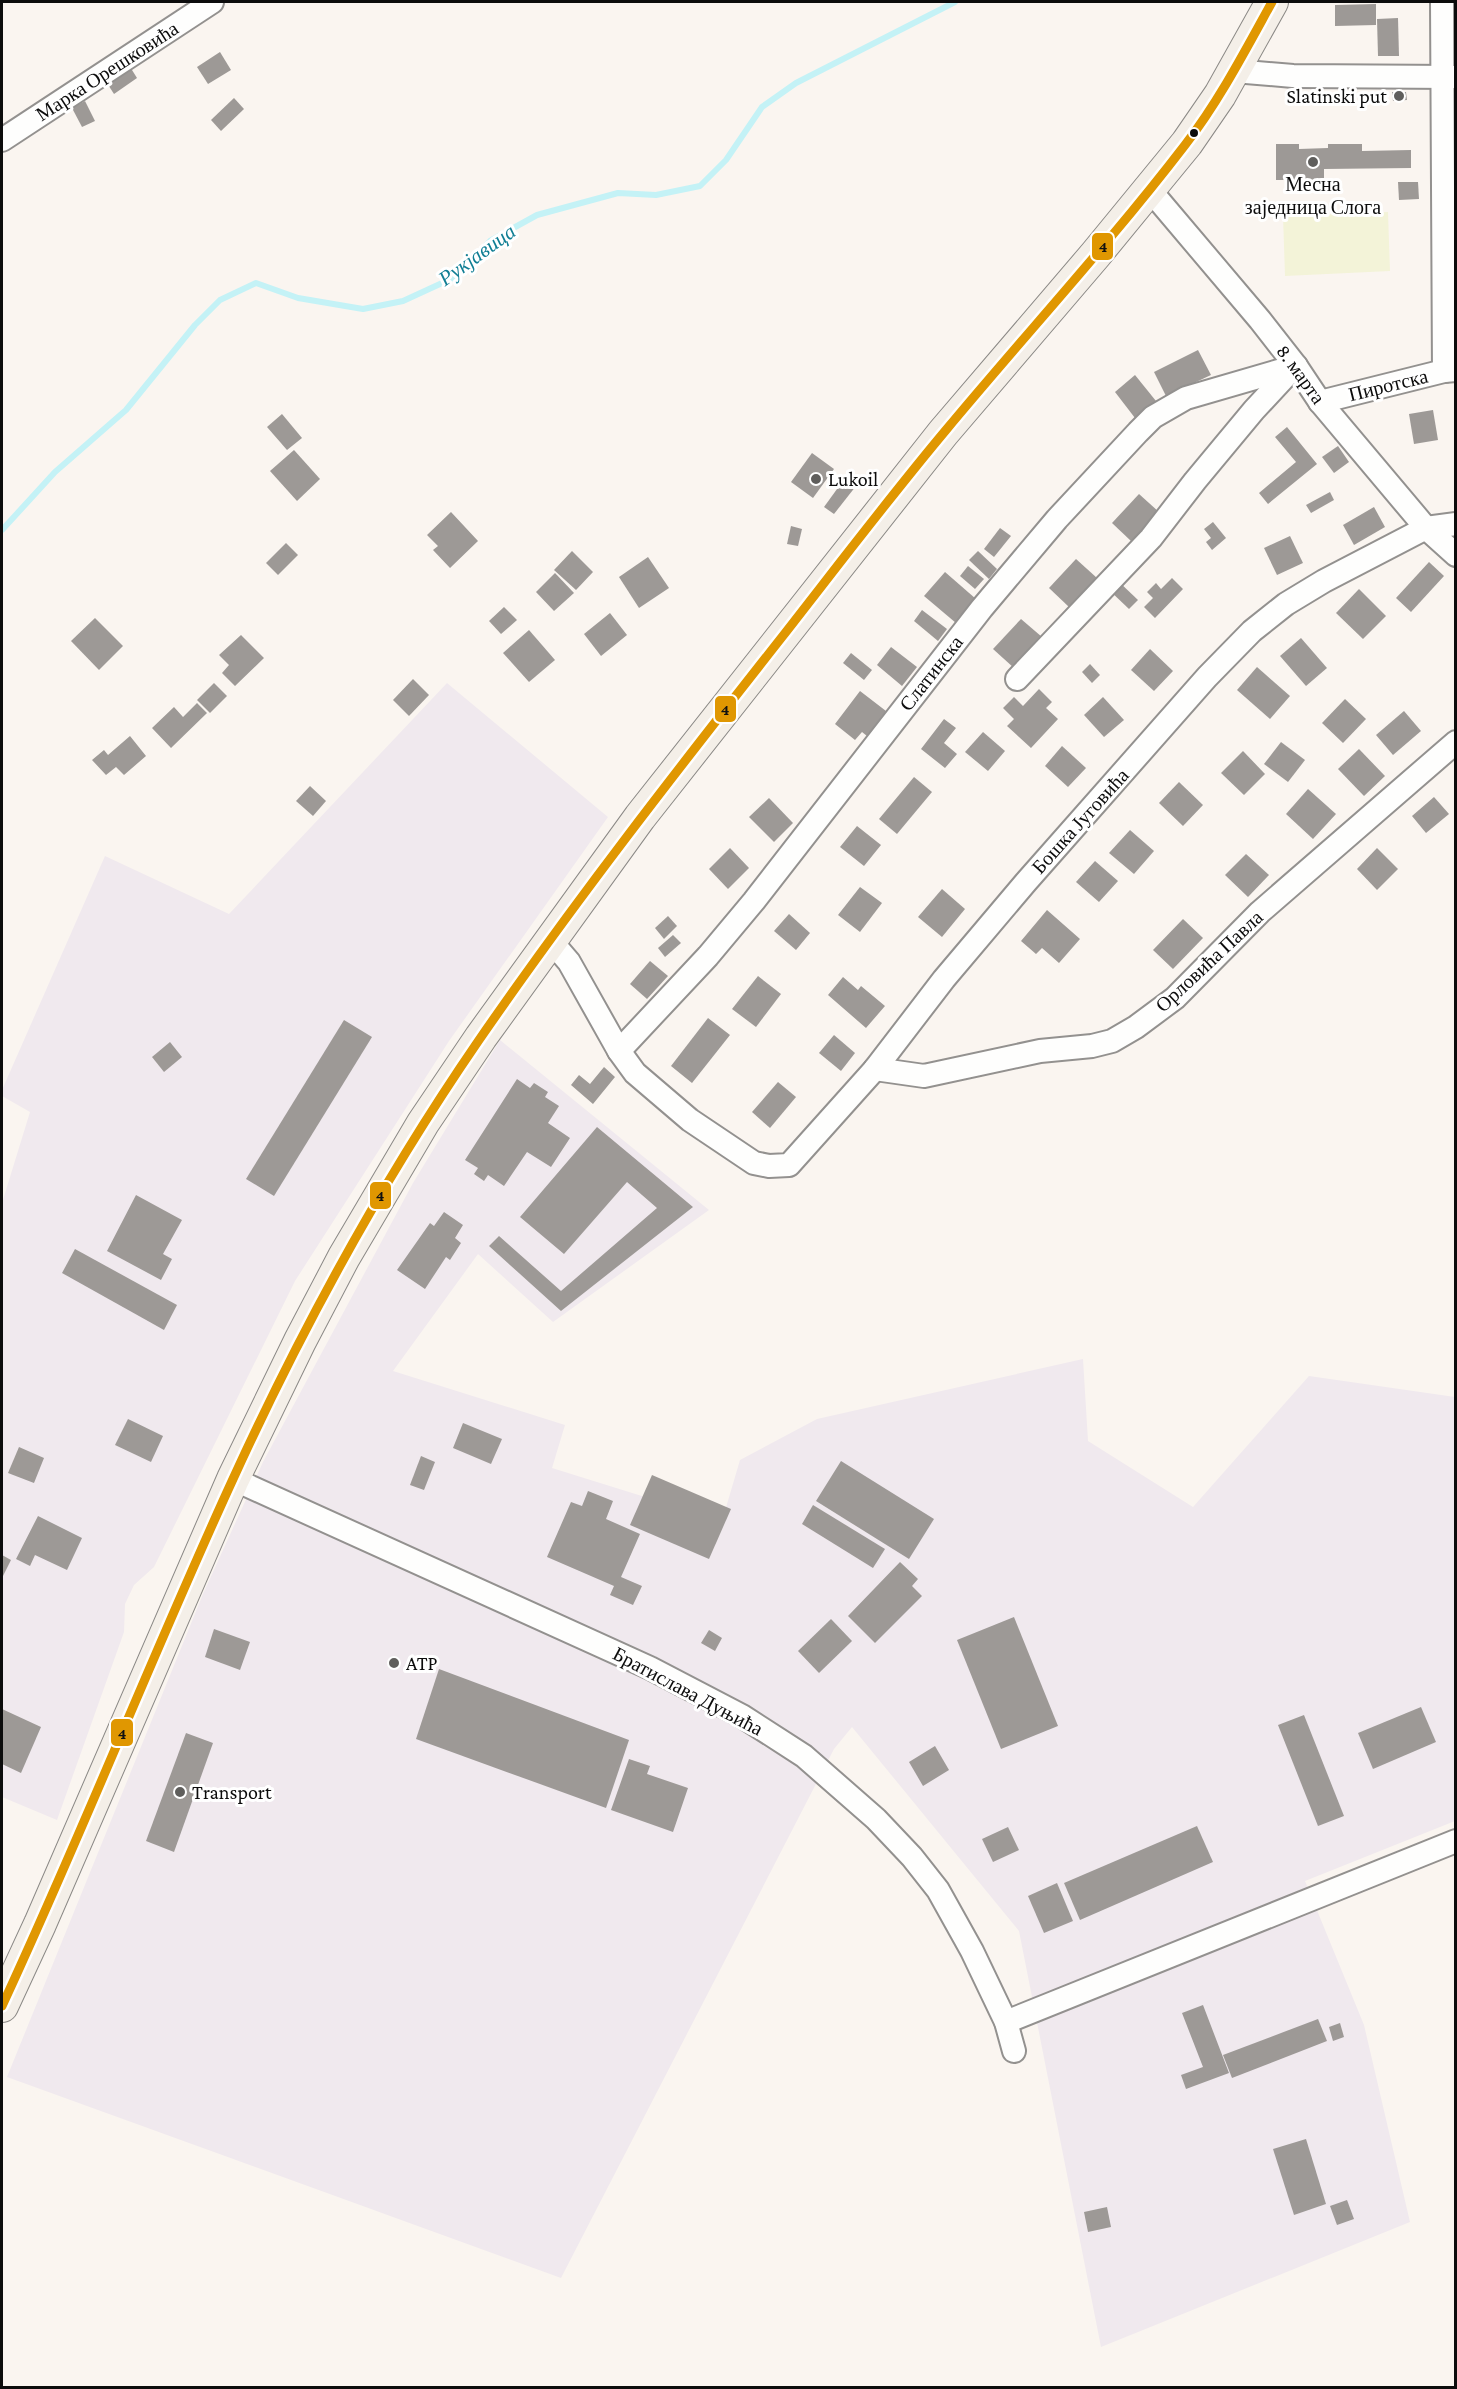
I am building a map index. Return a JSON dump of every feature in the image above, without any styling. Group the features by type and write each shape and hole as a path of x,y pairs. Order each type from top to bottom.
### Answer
{"main road":[{"path":"2,2006 40,1924 233,1479 300,1341 367,1216 447,1085 640,817 936,442 1150,190 1204,118 1234,71 1272,2"}],"street":[{"name":"Марка Орешковића","path":"2,140 212,2"},
{"path":"1442,2 1449,77 1450,370"},
{"path":"1234,71 1302,76 1449,77"},
{"name":"8. марта","path":"1150,190 1171,212 1296,366 1320,402 1426,528 1455,555"},
{"path":"1017,679 1151,538 1232,436 1296,366"},
{"name":"Слатинска","path":"619,1051 708,956 754,901 982,608 1058,519 1138,432 1153,417 1186,398 1296,366"},
{"name":"Пиротска","path":"1320,402 1450,370"},
{"name":"Бошка Југовића","path":"619,1051 635,1073 690,1120 754,1163 789,1165 876,1069 944,979 1026,882 1207,677 1251,631 1286,604 1324,581 1426,528 1455,524"},
{"name":"Орловића Павла","path":"876,1069 924,1076 1041,1051 1092,1046 1112,1041 1136,1027 1175,998 1260,912 1455,742"},
{"path":"550,941 569,962 619,1051"},
{"name":"Братислава Дуњића","path":"233,1479 650,1668 742,1716 804,1756 876,1819 912,1857 938,1890 972,1951 1006,2022 1014,2051"},
{"path":"1006,2022 1455,1841"}],"shaded area":[{"path":"447,683 608,817 449,1041 295,1281 154,1567 134,1585 125,1604 124,1632 57,1820 2,1797 2,1203 30,1112 2,1096 2,1090 105,856 229,914"},
{"path":"500,1040 709,1210 553,1322 478,1254 393,1371 565,1425 552,1468 722,1521 740,1460 817,1419 1083,1359 1088,1441 1193,1507 1309,1376 1455,1397 1455,1821 1305,1881 1364,2025 1410,2222 1101,2347 1019,1931 852,1727 834,1749 561,2278 7,2077 203,1594 263,1462 413,1183"}],"green space":[{"path":"1388,212 1390,271 1285,276 1283,216"}],"building":[{"path":"1376,4 1376,25 1335,26 1335,5"},
{"path":"1398,18 1399,56 1378,56 1377,19"},
{"path":"220,52 231,70 208,84 197,67"},
{"path":"127,62 137,78 114,94 103,77"},
{"name":"Slatinski put","path":"1392,92 1406,92 1407,100 1393,101"},
{"path":"234,98 244,109 221,131 211,120"},
{"path":"85,101 95,121 82,127 72,108"},
{"path":"1276,144 1299,144 1299,149 1328,148 1328,144 1362,144 1362,151 1411,150 1411,168 1324,169 1324,180 1276,180"},
{"path":"1398,182 1418,182 1419,199 1399,200"},
{"path":"1198,350 1211,375 1166,396 1154,372"},
{"path":"1135,375 1156,401 1135,418 1115,392"},
{"path":"1433,410 1438,440 1414,444 1409,414"},
{"path":"282,414 302,438 287,450 267,427"},
{"path":"1287,427 1317,464 1268,504 1259,493 1296,462 1275,437"},
{"path":"1338,446 1349,462 1334,473 1322,457"},
{"path":"294,450 320,479 297,501 270,471"},
{"path":"812,453 834,469 813,498 791,482"},
{"path":"845,478 856,486 834,514 824,507"},
{"path":"1330,492 1334,500 1311,513 1306,505"},
{"path":"1139,494 1159,512 1131,541 1112,523"},
{"path":"1374,507 1385,527 1354,545 1343,525"},
{"path":"451,512 478,541 450,568 433,550 438,546 427,535"},
{"path":"1213,522 1226,538 1212,550 1206,542 1211,538 1204,529"},
{"path":"791,526 802,529 798,546 787,544"},
{"path":"1000,528 1011,536 994,557 984,549"},
{"path":"1290,536 1303,563 1277,575 1264,548"},
{"path":"286,543 298,555 278,575 266,563"},
{"path":"572,551 593,572 576,590 554,570"},
{"path":"978,551 997,569 989,579 969,560"},
{"path":"648,557 669,588 639,608 619,577"},
{"path":"1076,559 1097,578 1069,607 1049,588"},
{"path":"1429,562 1444,576 1411,612 1396,598"},
{"path":"968,566 984,579 975,589 960,576"},
{"path":"945,572 976,599 956,623 924,596"},
{"path":"555,573 574,593 554,611 536,592"},
{"path":"1172,578 1183,589 1155,618 1144,607 1153,598 1147,592 1156,583 1161,589"},
{"path":"1117,580 1138,600 1129,609 1108,589"},
{"path":"1359,589 1386,616 1363,639 1336,613"},
{"path":"504,607 517,620 501,634 489,621"},
{"path":"922,610 947,629 938,641 914,621"},
{"path":"610,613 627,635 601,656 584,634"},
{"path":"95,618 123,646 99,670 71,641"},
{"path":"1021,619 1042,637 1014,668 993,649"},
{"path":"529,630 555,660 529,682 503,653"},
{"path":"241,635 264,658 235,686 222,673 229,665 219,655"},
{"path":"1301,638 1327,668 1306,686 1280,656"},
{"path":"891,647 917,667 902,686 877,665"},
{"path":"1150,649 1173,671 1154,691 1131,670"},
{"path":"851,653 872,670 864,680 843,663"},
{"path":"1090,664 1100,675 1092,683 1082,672"},
{"path":"1257,667 1290,696 1270,719 1237,690"},
{"path":"413,679 429,695 409,716 393,700"},
{"path":"214,683 227,696 210,713 197,700"},
{"path":"1039,689 1052,702 1046,708 1058,719 1031,748 1007,726 1014,719 1003,708 1014,697 1023,706"},
{"path":"860,691 886,711 867,736 862,732 855,740 835,724"},
{"path":"1103,697 1124,720 1104,737 1084,715"},
{"path":"1345,699 1366,719 1343,743 1322,723"},
{"path":"197,703 207,713 171,748 152,728 174,707 183,717"},
{"path":"1404,711 1421,731 1393,755 1376,735"},
{"path":"944,719 956,728 944,743 957,754 945,768 921,749"},
{"path":"983,732 1005,751 988,771 965,752"},
{"path":"130,736 146,756 124,775 116,767 106,775 92,760 104,750 108,755"},
{"path":"1281,742 1305,760 1288,782 1264,764"},
{"path":"1062,746 1086,768 1068,787 1045,766"},
{"path":"1359,749 1385,776 1364,796 1338,769"},
{"path":"1243,751 1265,774 1244,795 1221,773"},
{"path":"914,777 932,792 897,834 879,819"},
{"path":"1179,782 1203,805 1183,826 1159,803"},
{"path":"310,786 326,801 313,816 296,801"},
{"path":"1308,789 1336,814 1313,839 1286,814"},
{"path":"1434,797 1449,814 1426,833 1412,816"},
{"path":"769,798 793,823 774,842 749,817"},
{"path":"857,826 881,845 864,866 840,847"},
{"path":"1130,830 1154,851 1134,874 1109,853"},
{"path":"730,848 749,868 728,889 709,869"},
{"path":"1377,848 1398,869 1377,890 1357,869"},
{"path":"1246,854 1269,875 1248,897 1225,875"},
{"path":"1095,861 1118,881 1099,902 1076,882"},
{"path":"860,887 882,903 860,932 838,915"},
{"path":"942,889 965,909 942,937 918,917"},
{"path":"1047,910 1080,939 1059,963 1042,948 1036,954 1021,941"},
{"path":"789,914 810,933 796,950 774,931"},
{"path":"668,916 677,926 664,939 655,928"},
{"path":"1183,919 1203,938 1173,969 1153,950"},
{"path":"673,935 681,943 665,957 658,948"},
{"path":"650,961 668,976 647,999 630,984"},
{"path":"758,976 781,994 756,1027 732,1009"},
{"path":"843,977 858,990 861,986 885,1006 866,1028 828,995"},
{"path":"708,1018 730,1035 692,1083 671,1066"},
{"path":"344,1020 372,1037 274,1196 246,1179"},
{"path":"834,1035 855,1053 841,1071 819,1053"},
{"path":"170,1042 182,1057 164,1072 152,1057"},
{"path":"604,1067 615,1077 593,1104 571,1085 579,1075 590,1084"},
{"path":"517,1079 530,1088 534,1083 548,1092 545,1097 559,1106 548,1123 570,1138 551,1167 527,1152 504,1186 488,1175 484,1181 474,1174 478,1168 465,1160"},
{"path":"778,1082 796,1097 770,1128 752,1112"},
{"path":"597,1127 693,1207 561,1311 489,1246 499,1236 561,1291 657,1208 627,1182 564,1254 520,1217"},
{"path":"136,1195 182,1220 163,1254 172,1259 161,1280 107,1251"},
{"path":"444,1212 463,1225 455,1238 461,1243 450,1260 446,1257 425,1289 397,1270 430,1223 434,1226"},
{"path":"75,1249 177,1305 164,1330 62,1273"},
{"path":"128,1419 163,1436 151,1462 115,1445"},
{"path":"463,1423 502,1439 491,1464 453,1448"},
{"path":"19,1447 44,1458 34,1483 8,1473"},
{"path":"421,1456 435,1462 424,1490 410,1485"},
{"path":"841,1461 934,1519 909,1559 816,1501"},
{"path":"652,1475 731,1509 709,1559 630,1525"},
{"path":"588,1491 613,1501 606,1519 640,1534 621,1577 642,1586 633,1605 610,1595 614,1586 547,1557 571,1502 582,1506"},
{"path":"813,1505 885,1549 873,1568 802,1524"},
{"path":"38,1516 82,1538 67,1570 35,1555 30,1566 16,1559"},
{"path":"2,1555 11,1560 2,1578"},
{"path":"900,1562 918,1579 912,1586 922,1596 875,1643 848,1616"},
{"path":"1014,1617 1058,1726 1001,1749 957,1640"},
{"path":"831,1619 852,1641 819,1673 798,1651"},
{"path":"214,1629 250,1642 240,1670 205,1657"},
{"path":"709,1630 722,1638 715,1651 701,1643"},
{"name":"ATP","path":"390,1658 400,1661 397,1668 388,1665"},
{"path":"439,1669 629,1740 606,1808 416,1739"},
{"path":"1421,1707 1436,1742 1373,1769 1358,1733"},
{"path":"2,1709 41,1727 21,1773 2,1764"},
{"path":"1304,1715 1344,1816 1318,1826 1278,1725"},
{"name":"Transport","path":"186,1733 213,1743 174,1852 146,1841"},
{"path":"935,1746 949,1770 923,1786 909,1762"},
{"path":"629,1759 650,1766 647,1774 688,1788 673,1832 611,1810"},
{"path":"1197,1826 1213,1862 1080,1920 1064,1883"},
{"path":"1008,1827 1019,1850 993,1862 982,1839"},
{"path":"1057,1883 1073,1921 1044,1933 1028,1896"},
{"path":"1203,2005 1229,2073 1186,2089 1181,2075 1203,2067 1182,2013"},
{"path":"1318,2019 1327,2041 1232,2078 1223,2055"},
{"path":"1340,2023 1344,2037 1333,2041 1329,2027"},
{"path":"1306,2139 1326,2204 1294,2215 1273,2149"},
{"path":"1347,2200 1354,2219 1337,2225 1330,2206"},
{"path":"1107,2207 1111,2227 1088,2232 1084,2212"}],"waterway":[{"name":"Рукјавица","path":"2,530 55,472 126,410 195,325 220,300 256,283 298,298 363,309 403,301 453,278 490,241 537,215 618,193 656,195 700,186 726,160 762,107 796,83 955,2"}],"transit line":[{"name":"4","path":"2,2006 61,1875 203,1544 260,1422 317,1309 410,1145 515,988 666,786 904,481 1127,218 1185,145 1242,57 1272,2"}],"place":[{"name":"Slatinski put","path":"1399,96"},
{"name":"Месна заједница Слога","path":"1313,162"},
{"name":"Lukoil","path":"816,479"},
{"name":"ATP","path":"394,1663"},
{"name":"Transport","path":"180,1792"}]}
